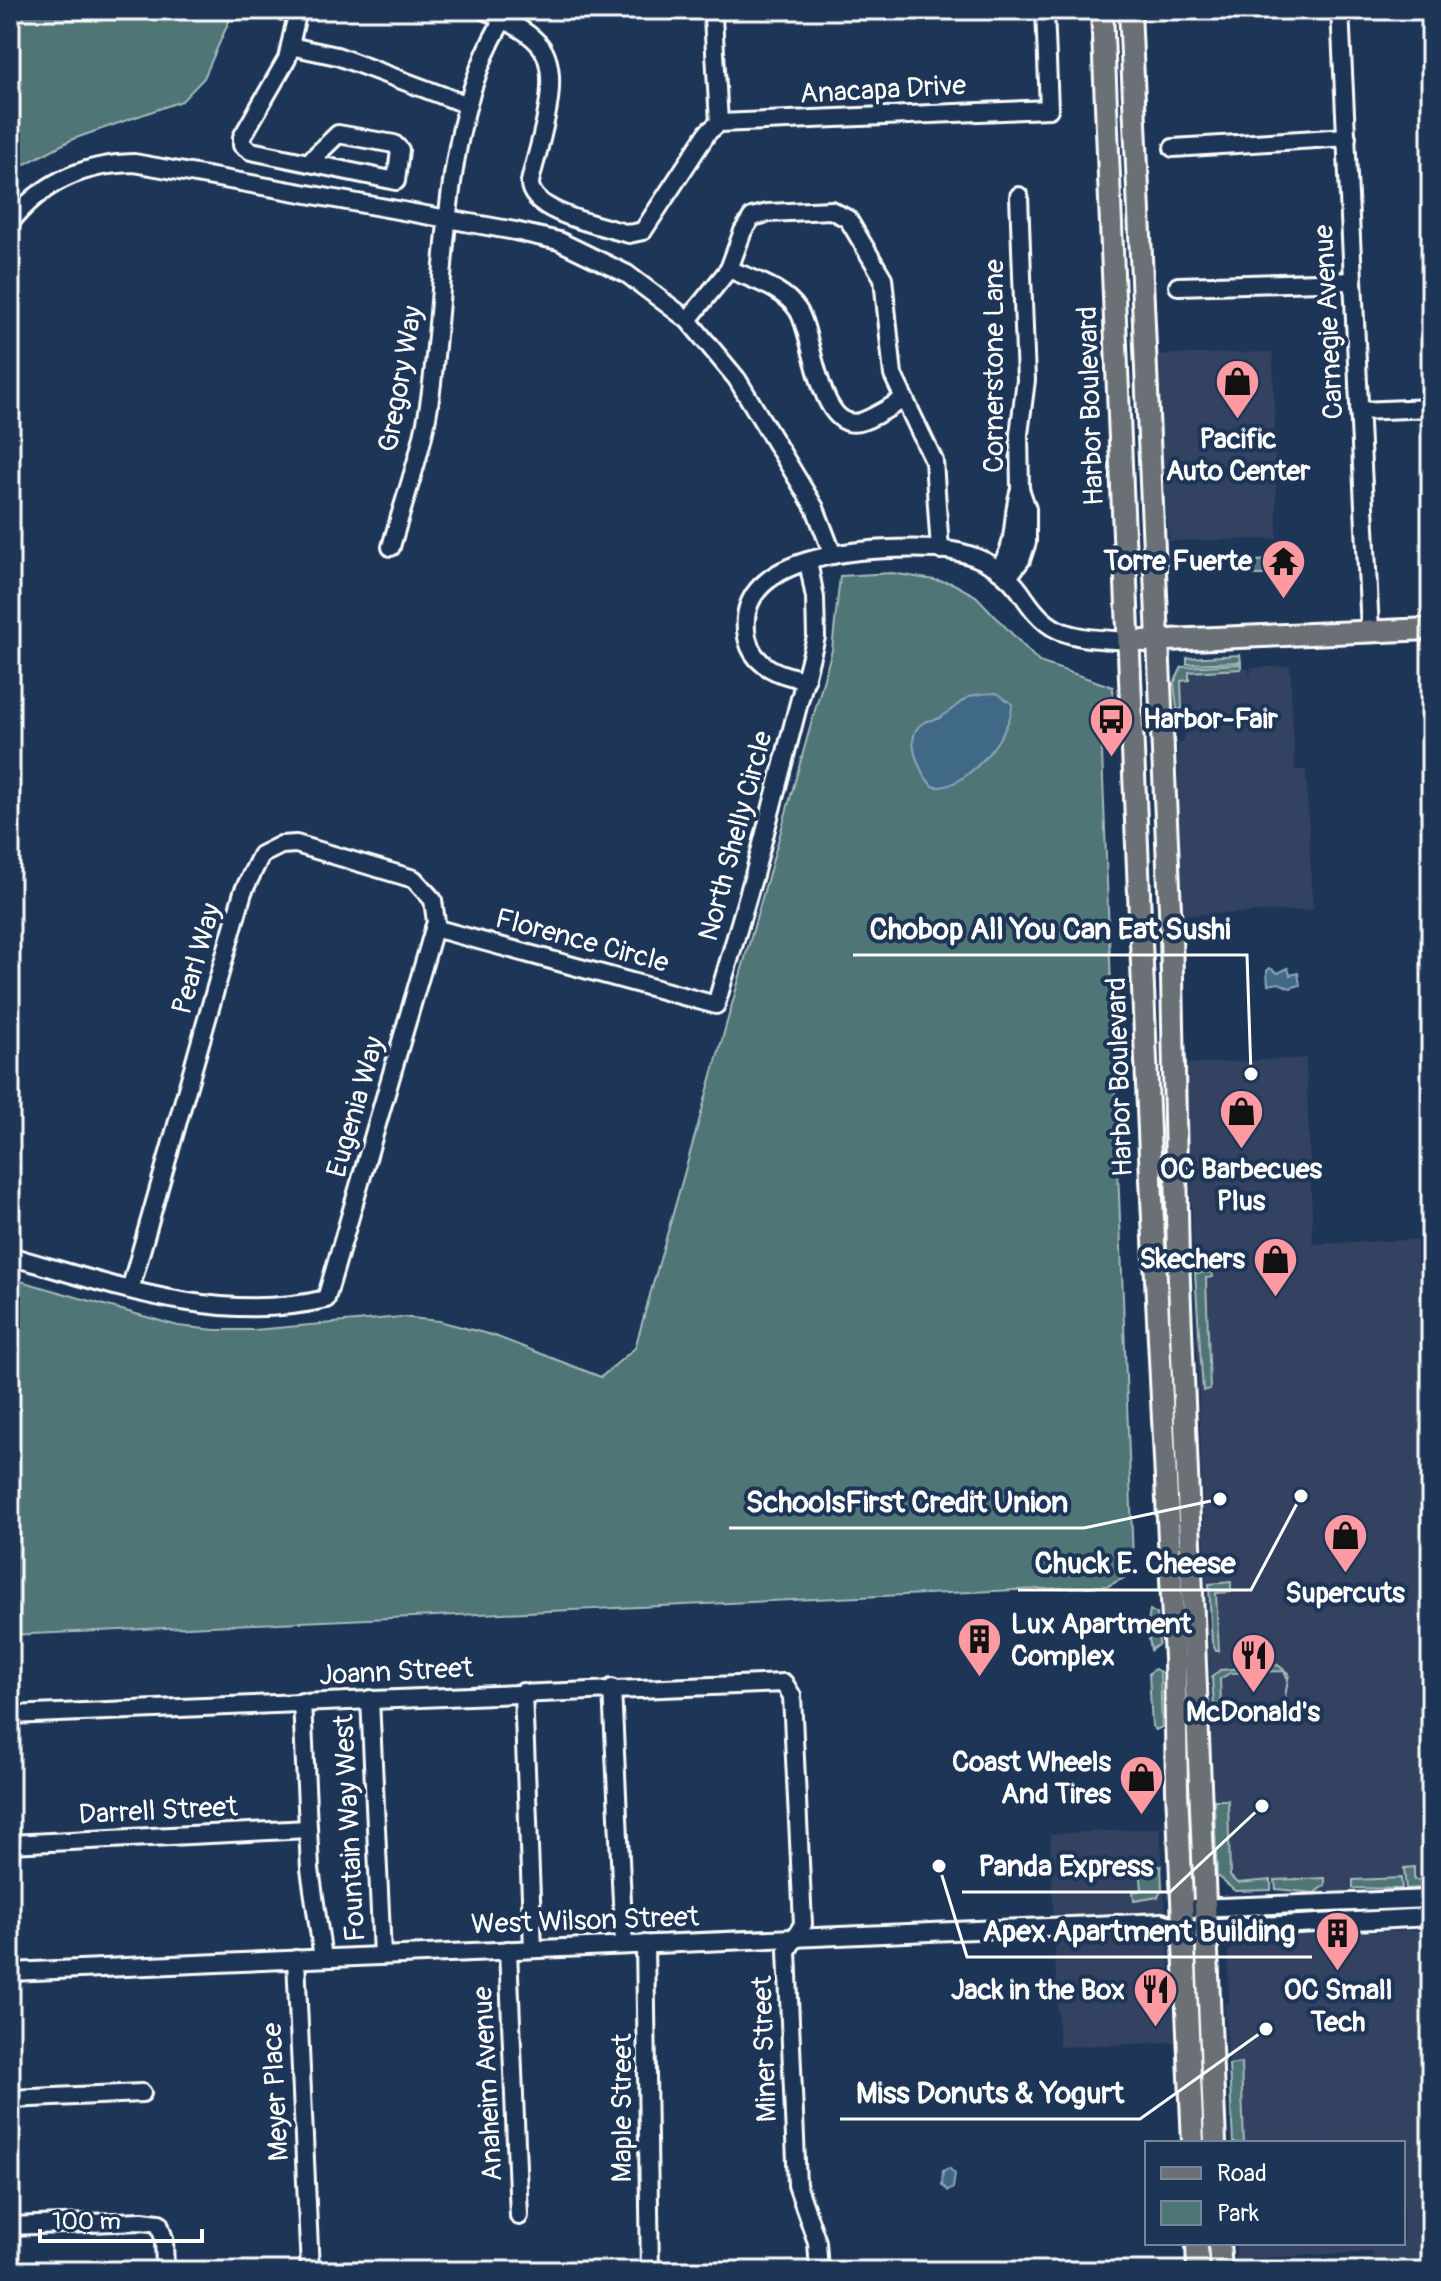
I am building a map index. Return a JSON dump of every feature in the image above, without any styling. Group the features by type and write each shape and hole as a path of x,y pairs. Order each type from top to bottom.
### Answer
{"main road":[{"name":"Harbor Boulevard","path":"1102,10 1175,1659 1193,2141"},
{"name":"Harbor Boulevard","path":"1130,10 1171,932 1178,1258 1215,2141"},
{"path":"1130,641 1431,629"},
{"path":"1197,2245 1198,2271"},
{"path":"1219,2245 1221,2271"}],"street":[{"path":"298,10 287,59 242,137 242,145 251,151 396,181 400,150 394,144 338,134 309,162"},
{"path":"484,10 506,15 540,44 550,65 550,91 530,182 532,195 543,207 629,234 643,231 708,132 719,123 713,17 716,10"},
{"name":"Anacapa Drive","path":"719,123 1049,109 1045,10"},
{"name":"Carnegie Avenue","path":"1340,10 1370,631"},
{"name":"Gregory Way","path":"391,547 429,409 455,166 468,105 506,15"},
{"path":"290,46 337,56 468,105"},
{"path":"1173,148 1347,137"},
{"path":"10,223 28,202 53,183 95,167 124,163 162,167 559,241 627,274 688,320 737,379 815,508 833,555"},
{"name":"Cornerstone Lane","path":"1003,573 1021,524 1019,434 1026,380 1019,196"},
{"path":"688,320 729,269 743,231 752,217 768,213 831,210 848,219 883,278 891,367 902,400 934,461 940,550"},
{"path":"729,269 774,289 796,307 807,329 819,384 836,415 848,423 862,422 902,400"},
{"path":"1178,286 1353,281"},
{"path":"1359,411 1431,408"},
{"path":"806,680 771,671 756,657 746,633 747,608 752,596 776,574 833,555 940,550 970,555 1003,573 1038,615 1056,629 1081,637 1130,641"},
{"name":"North Shelly Circle","path":"716,1005 806,680 816,619 808,561"},
{"name":"Pearl Way","path":"130,1290 243,892 256,861 271,849 296,844 403,873 414,879 433,900 434,928"},
{"name":"Florence Circle","path":"434,928 716,1005"},
{"name":"Eugenia Way","path":"130,1290 183,1303 243,1307 326,1299 434,928"},
{"path":"10,1256 130,1290"},
{"name":"Joann Street","path":"10,1715 784,1683"},
{"name":"Miner Street","path":"784,1683 792,1696 803,1922 787,1951 797,2185 817,2242 819,2271"},
{"path":"612,1688 624,1945"},
{"path":"523,1692 533,1949"},
{"name":"Fountain Way West","path":"370,1699 382,1955"},
{"path":"302,1702 308,1829 323,1958"},
{"name":"Darrell Street","path":"10,1844 308,1829"},
{"path":"1163,1922 1182,1909 1204,1907 1431,1899"},
{"name":"West Wilson Street","path":"10,1972 1163,1922 1183,1930 1431,1917"},
{"name":"Maple Street","path":"645,1944 650,2271"},
{"name":"Anaheim Avenue","path":"508,1950 519,2216"},
{"name":"Meyer Place","path":"296,1959 310,2271"},
{"path":"10,2099 142,2093"},
{"path":"10,2226 159,2223 164,2239 165,2271"}],"shaded area":[{"path":"1273,352 1277,539 1169,541 1154,355"},
{"path":"1290,666 1295,770 1306,770 1313,910 1184,915 1178,794 1178,744 1184,741 1181,681 1189,672 1248,668 1250,678 1251,668"},
{"path":"997,693 1012,704 1010,716 995,745 971,772 944,786 932,786 915,754 913,745 917,729 965,699"},
{"path":"1270,968 1278,973 1288,968 1290,975 1298,973 1300,985 1290,988 1279,983 1268,985 1267,971"},
{"path":"1306,1058 1313,1244 1431,1239 1431,1887 1314,1893 1287,1890 1235,1892 1217,1876 1186,1064"},
{"path":"1160,1828 1175,2042 1059,2047 1050,1834"},
{"path":"1431,1930 1431,2271 1374,2271 1372,2252 1236,2259 1236,2245 1405,2245 1405,2141 1232,2141 1225,2006 1229,2003 1228,1953 1240,1938"},
{"path":"949,2168 955,2174 953,2188 948,2191 942,2185 943,2171"}],"green space":[{"path":"10,10 234,10 204,78 182,101 73,139 23,165 10,179"},
{"path":"1277,560 1275,568 1280,568 1281,585 1276,585 1275,575 1253,575 1253,561"},
{"path":"892,573 952,583 976,596 1039,662 1113,687 1113,699 1100,700 1133,1559 1124,1578 1108,1586 10,1635 10,1278 178,1326 215,1330 254,1330 401,1317 439,1321 495,1336 601,1377 635,1348 832,650 840,576"},
{"path":"1240,655 1241,662 1187,664 1187,658"},
{"path":"1241,664 1241,669 1189,672 1189,680 1181,681 1182,709 1177,710 1174,683 1182,667"},
{"path":"1212,1272 1213,1277 1206,1278 1210,1389 1203,1391 1195,1273"},
{"path":"1231,1582 1231,1592 1216,1593 1219,1651 1216,1651 1212,1642 1209,1584"},
{"path":"1150,1610 1157,1614 1159,1644 1151,1650 1147,1628"},
{"path":"1278,1665 1289,1674 1288,1680 1284,1671 1230,1673 1220,1679 1221,1705 1214,1705 1212,1677 1220,1670"},
{"path":"1155,1669 1160,1672 1162,1727 1156,1730 1152,1726 1149,1673"},
{"path":"1214,1800 1228,1800 1230,1876 1237,1883 1271,1880 1271,1890 1235,1891 1217,1876"},
{"path":"1161,1866 1162,1889 1158,1897 1134,1901 1133,1892 1142,1890 1140,1867"},
{"path":"1414,1867 1414,1880 1431,1879 1431,1887 1406,1889 1404,1868"},
{"path":"1325,1878 1325,1885 1314,1893 1276,1889 1275,1880"},
{"path":"1401,1878 1402,1889 1353,1888 1353,1880"},
{"path":"1241,2063 1244,2141 1233,2141 1229,2065"}],"place":[{"name":"Pacific Auto Center","path":"1238,421"},
{"name":"Torre Fuerte","path":"1283,600"},
{"name":"Harbor-Fair","path":"1112,758"},
{"name":"Chobop All You Can Eat Sushi","path":"1251,1074"},
{"name":"OC Barbecues Plus","path":"1241,1151"},
{"name":"Skechers","path":"1276,1298"},
{"name":"Chuck E. Cheese","path":"1301,1496"},
{"name":"SchoolsFirst Credit Union","path":"1220,1499"},
{"name":"Supercuts","path":"1345,1575"},
{"name":"Lux Apartment Complex","path":"980,1679"},
{"name":"McDonald's","path":"1253,1694"},
{"name":"Panda Express","path":"1262,1806"},
{"name":"Coast Wheels And Tires","path":"1142,1817"},
{"name":"Apex Apartment Building","path":"939,1866"},
{"name":"OC Small Tech","path":"1338,1972"},
{"name":"Jack in the Box","path":"1156,2029"},
{"name":"Miss Donuts & Yogurt","path":"1266,2029"}]}
